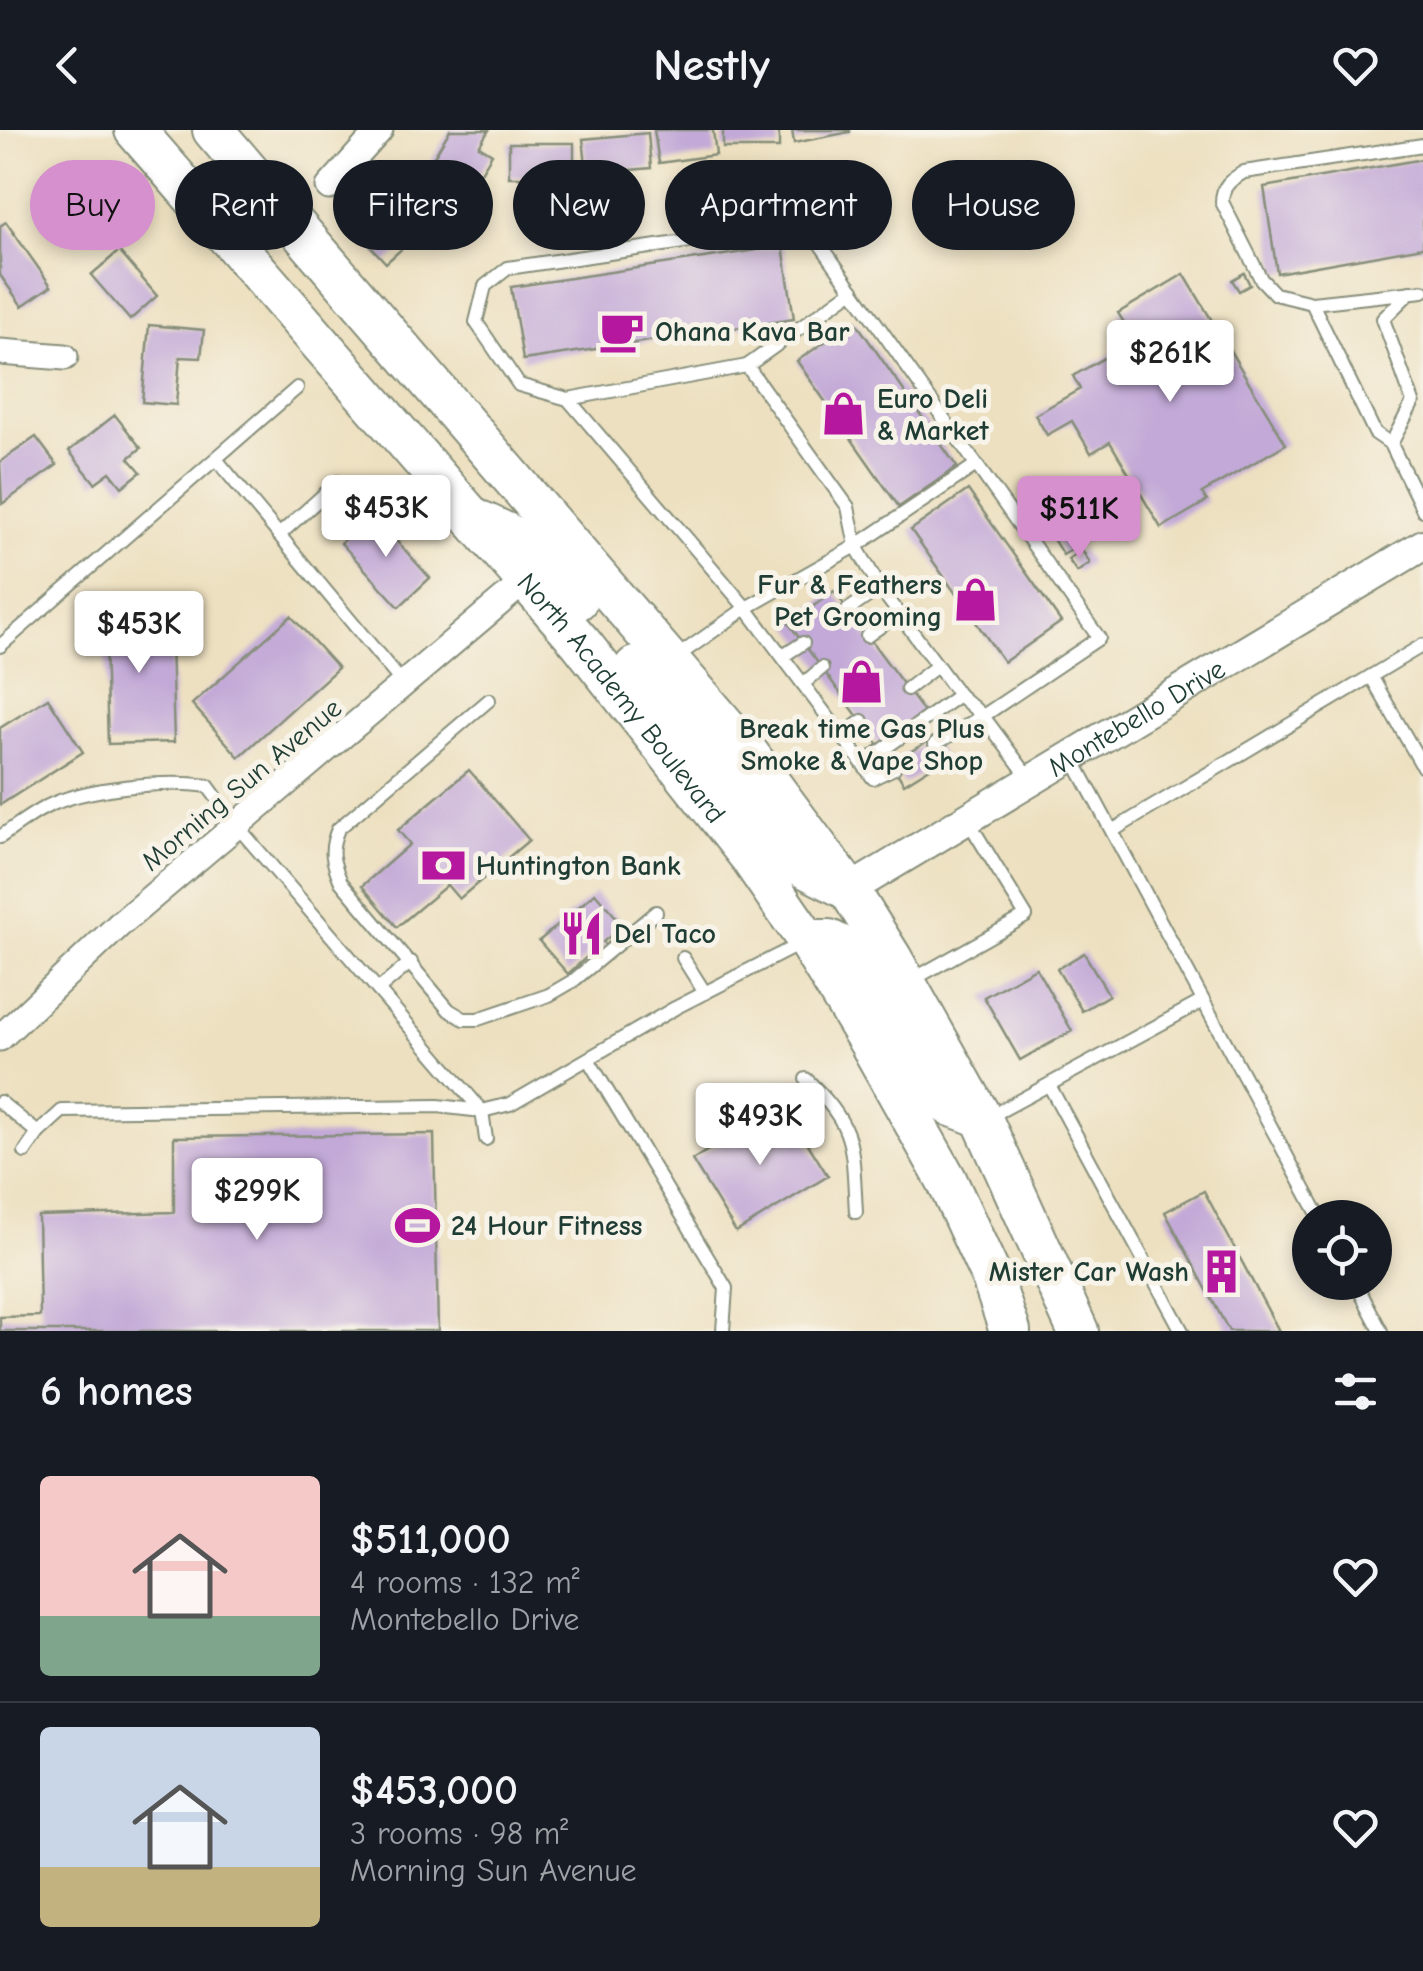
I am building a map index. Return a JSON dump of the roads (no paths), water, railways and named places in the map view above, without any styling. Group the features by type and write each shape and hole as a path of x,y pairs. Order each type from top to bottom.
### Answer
{"highway":[{"name":"North Academy Boulevard","path":"134,130 581,643 679,763 807,940 868,1040 946,1179 993,1280 1010,1331"},
{"name":"North Academy Boulevard","path":"213,130 741,744 848,890 982,1119 1078,1331"},
{"path":"469,516 532,545 732,782 790,860 848,890"},
{"path":"807,940 829,940 848,949 933,1092 948,1105 982,1119"}],"street":[{"path":"328,187 380,130"},
{"path":"0,352 65,358"},
{"name":"Montebello Drive","path":"848,890 1423,545"},
{"name":"Morning Sun Avenue","path":"0,1038 120,924 525,581"}],"lane":[{"path":"1416,291 1312,303 1275,294 1261,279 1222,202 1222,192 1226,184 1244,172 1423,145"},
{"path":"853,290 747,366 568,399 518,385 476,322 485,286 508,268 806,224 853,290 976,465 1099,638 935,744"},
{"path":"1391,444 1413,402 1383,319 1416,291"},
{"path":"1312,303 1375,433 1391,444 1423,510"},
{"path":"747,366 848,508 856,546 880,588 959,695 983,716 1032,781"},
{"path":"0,646 298,388"},
{"path":"568,399 746,608 872,778 894,768"},
{"path":"216,458 404,685"},
{"path":"671,661 746,608 856,546 976,465"},
{"path":"1408,478 1423,469"},
{"path":"279,535 338,482"},
{"path":"848,610 880,588"},
{"path":"867,636 899,614"},
{"path":"783,656 803,643"},
{"path":"1112,832 1423,645"},
{"path":"907,689 938,666"},
{"path":"803,684 822,668"},
{"path":"1371,676 1423,766"},
{"path":"863,764 959,695"},
{"path":"489,700 338,829 330,846 342,882 449,1010 464,1019 478,1019 549,994 573,981 656,912"},
{"path":"843,735 862,721"},
{"path":"1072,757 1310,1200"},
{"path":"0,836 49,806 90,794 180,782 208,786 238,827 482,1111 486,1138"},
{"path":"906,984 1026,916 966,819"},
{"path":"25,1152 38,1133 62,1111 438,1106 482,1111 510,1104 807,940"},
{"path":"683,958 705,993"},
{"path":"378,990 411,962"},
{"path":"982,1119 1203,1001"},
{"path":"588,1059 726,1288 723,1331"},
{"path":"806,1079 832,1104 848,1129 856,1212"},
{"path":"1049,1085 1182,1331"},
{"path":"0,1102 38,1133"},
{"path":"1365,1300 1382,1331"}],"place":[{"name":"Ohana Kava Bar","path":"622,331"},
{"name":"Euro Deli & Market","path":"844,414"},
{"name":"Fur & Feathers Pet Grooming","path":"975,600"},
{"name":"Break time Gas Plus Smoke & Vape Shop","path":"862,682"},
{"name":"Huntington Bank","path":"443,865"},
{"name":"Del Taco","path":"581,933"},
{"name":"24 Hour Fitness","path":"418,1225"},
{"name":"Mister Car Wash","path":"1222,1271"}]}
